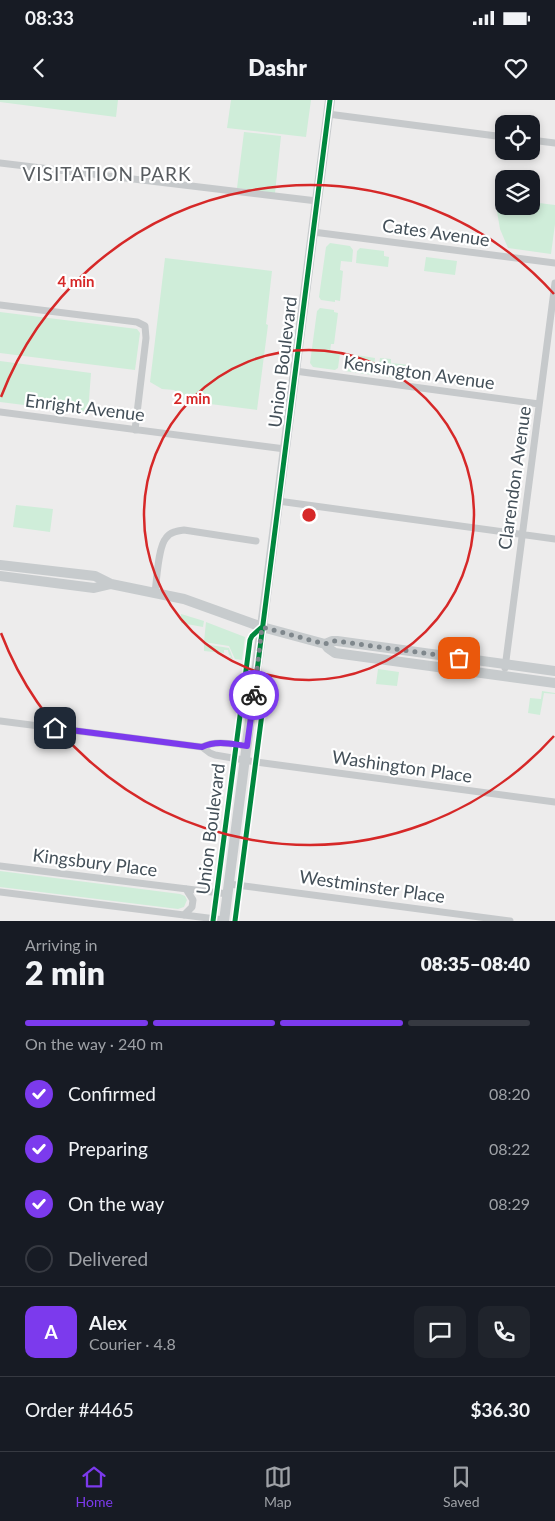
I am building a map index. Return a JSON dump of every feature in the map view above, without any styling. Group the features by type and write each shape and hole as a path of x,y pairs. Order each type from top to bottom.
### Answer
{"main road":[{"name":"Union Boulevard","path":"224,920 330,100"},
{"path":"0,565 94,576 111,584 156,592 202,604 262,627 325,644 335,653 555,683"},
{"path":"0,576 94,588 111,584"},
{"path":"325,644 337,641 555,671"}],"street":[{"path":"328,114 495,136"},
{"path":"540,141 555,143"},
{"path":"0,163 317,201"},
{"name":"Cates Avenue","path":"313,232 555,263"},
{"name":"Clarendon Avenue","path":"504,676 555,283"},
{"path":"0,305 136,322 145,326 146,338 135,430"},
{"name":"Kensington Avenue","path":"295,371 540,404"},
{"name":"Enright Avenue","path":"0,412 285,449"},
{"path":"278,501 555,538"},
{"path":"156,592 162,546 166,538 174,532 184,530 256,541"},
{"path":"0,721 202,747 212,742 247,746"},
{"name":"Washington Place","path":"202,747 210,754 245,760 555,802"},
{"name":"Kingsbury Place","path":"0,866 186,889 228,889"},
{"path":"184,914 192,907 193,900 186,889"},
{"name":"Westminster Place","path":"228,889 510,921"},
{"path":"0,892 224,920"}],"green space":[{"name":"VISITATION PARK","path":"0,100 118,100 116,117 0,102"},
{"path":"231,100 311,100 306,137 227,128"},
{"path":"244,132 281,136 275,193 237,188"},
{"path":"540,203 555,205 555,224 551,254 508,248 500,229 498,215 540,215"},
{"path":"330,243 350,246 353,250 352,262 341,261 340,270 343,271 340,301 335,300 335,302 321,300 319,297 326,247"},
{"path":"360,248 384,251 384,256 389,257 388,267 356,263 357,251"},
{"path":"426,257 457,261 455,275 424,271"},
{"path":"165,258 272,271 266,324 268,325 257,410 186,401 174,390 162,389 150,382"},
{"path":"320,308 334,310 334,312 338,313 334,344 331,344 330,352 340,353 338,368 335,370 313,367 310,363 317,311"},
{"path":"0,312 137,329 140,333 135,370 0,353"},
{"path":"350,354 375,358 373,375 345,371 342,368 344,360 349,360"},
{"path":"380,358 391,359 391,363 409,365 407,379 381,376 381,372 378,372"},
{"path":"0,361 91,373 88,413 0,402"},
{"path":"16,505 53,509 50,532 13,527"},
{"path":"181,614 204,621 203,627 181,623"},
{"path":"206,622 245,637 242,660 235,659 229,646 204,642"},
{"path":"204,644 229,648 233,659 230,658 228,650 224,650 224,653 204,651"},
{"path":"378,669 399,672 397,686 376,684"},
{"path":"542,691 555,694 544,693 540,715 528,713 530,698 541,699"},
{"path":"0,871 180,894 185,896 187,900 184,907 178,909 0,887"}],"cycle path":[{"path":"235,921 263,706 262,695 256,679 330,100"},
{"path":"213,921 250,640 262,627"}],"way so far":[{"path":"254,695 262,627 325,644 337,641 459,658"}],"district":[{"name":"VISITATION PARK","path":"107,174"}],"route":[{"path":"55,728 202,747 212,742 247,746 254,695"}]}
